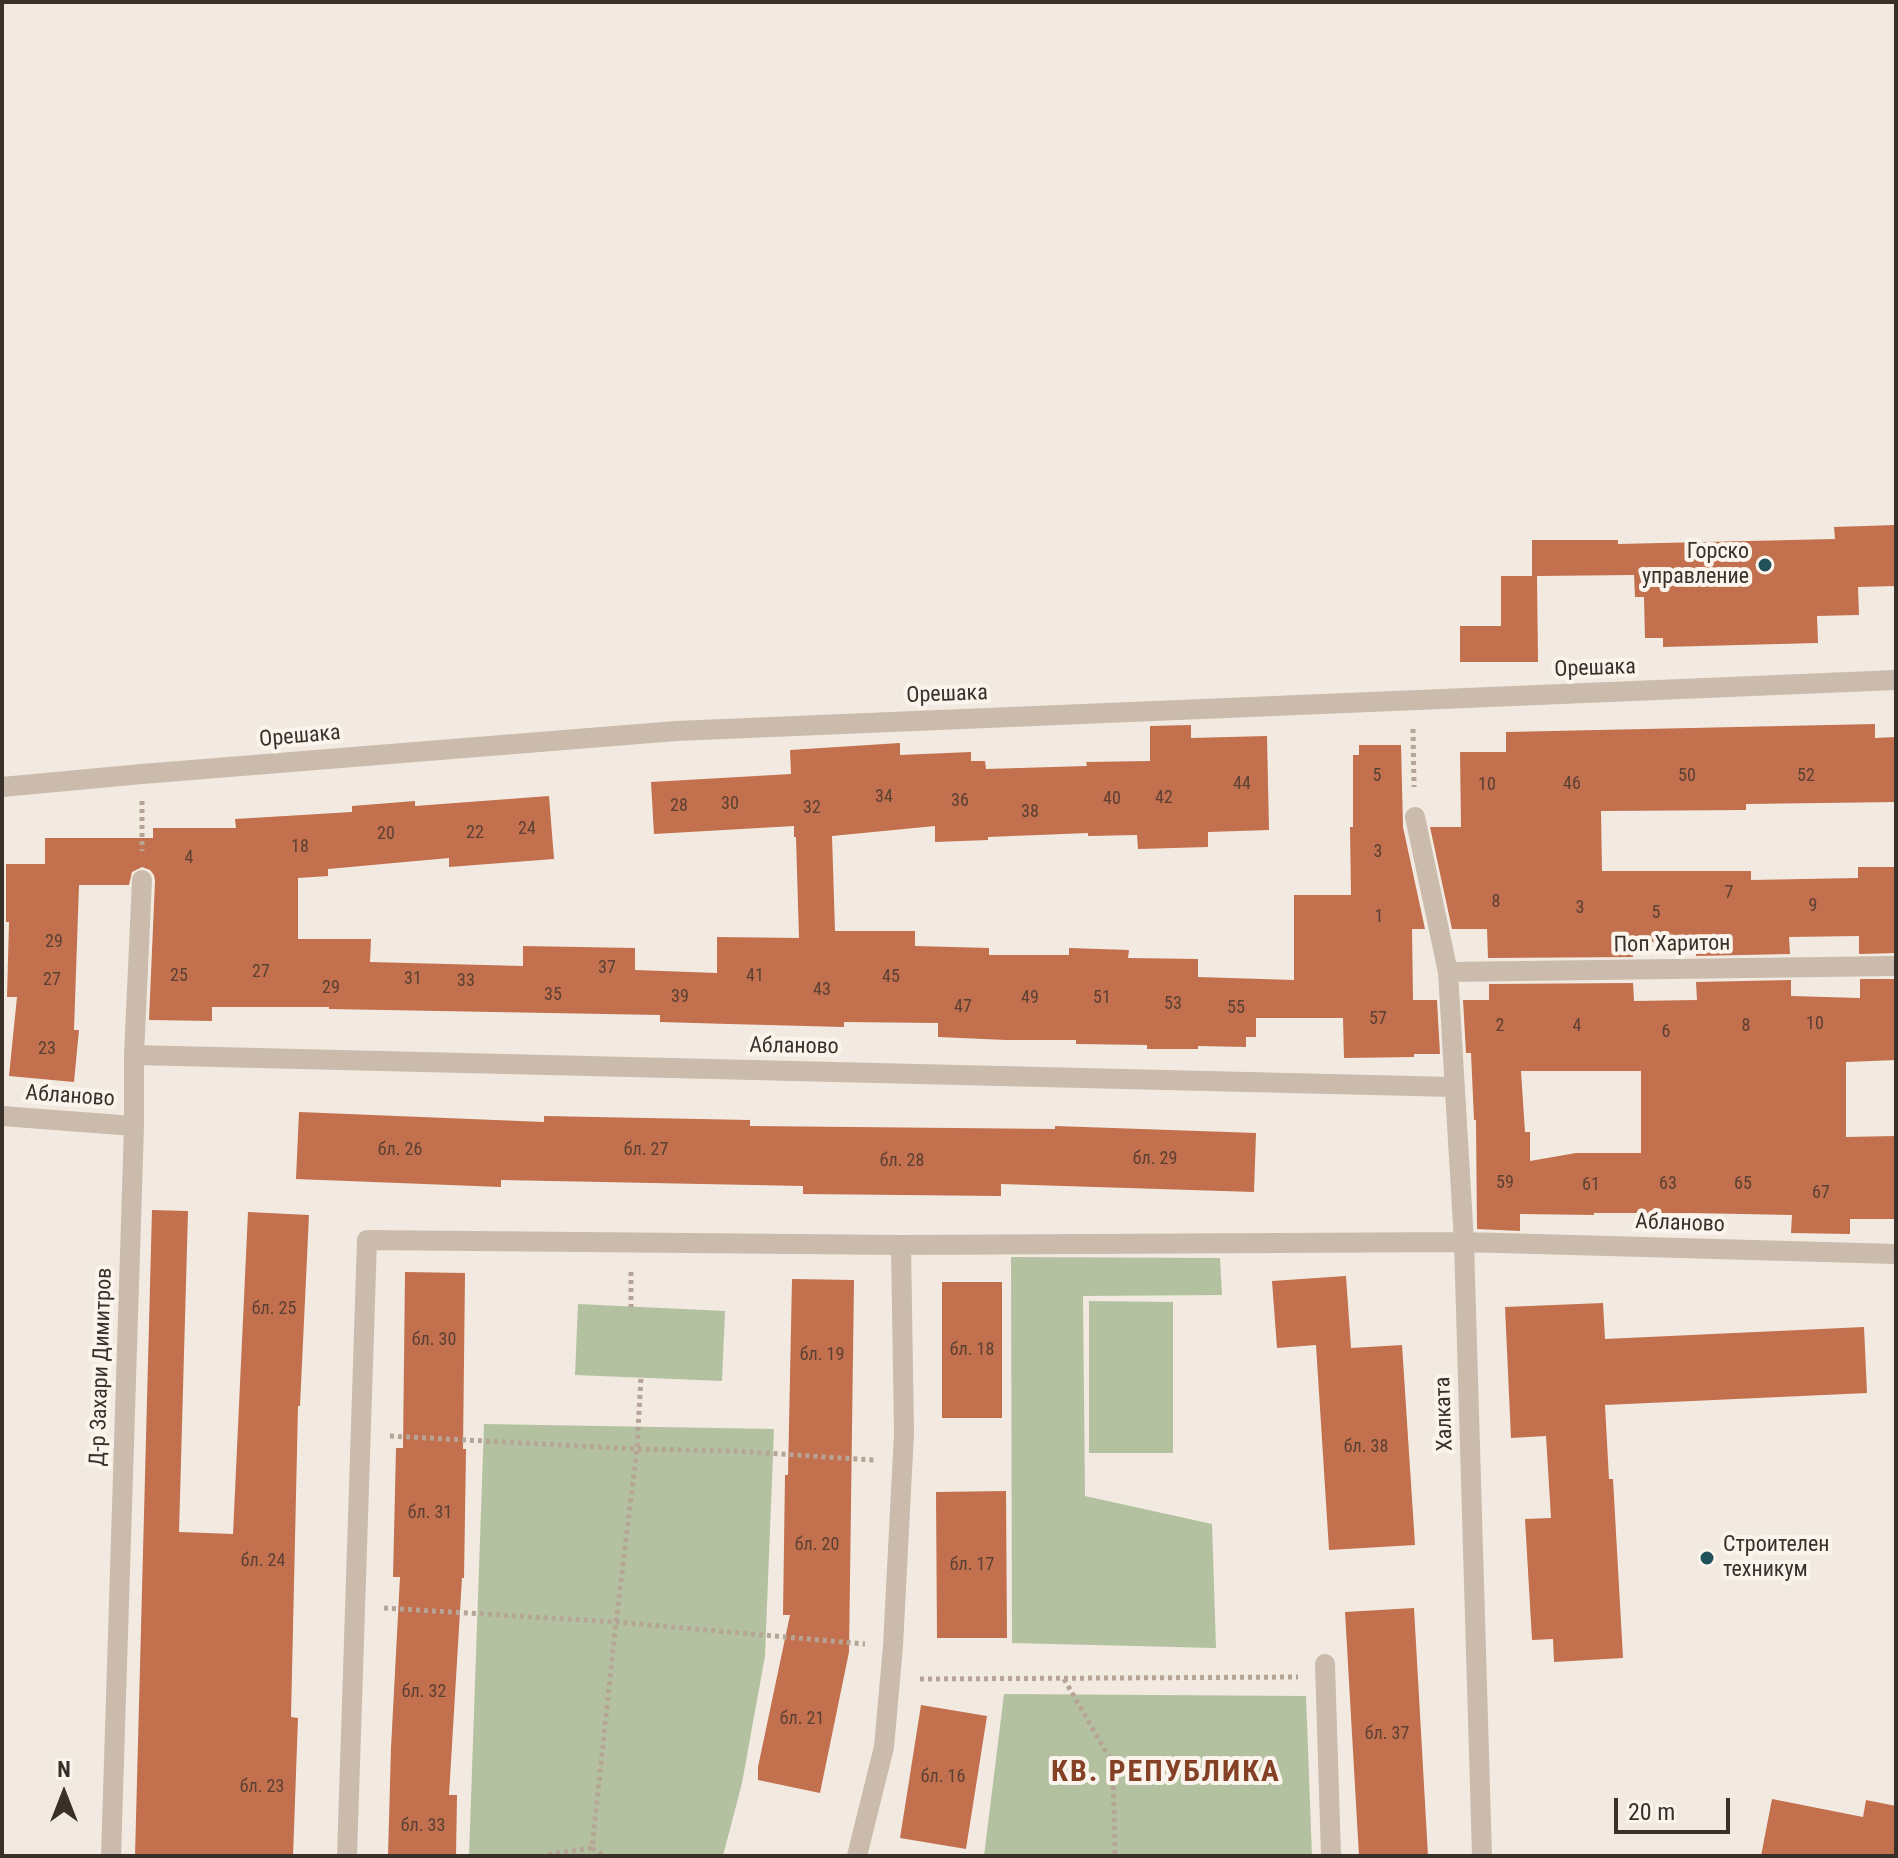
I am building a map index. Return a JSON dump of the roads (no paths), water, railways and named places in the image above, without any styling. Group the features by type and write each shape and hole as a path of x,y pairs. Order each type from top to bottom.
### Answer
{"street":[{"name":"Орешака","path":"2,787 676,731 1896,680"},
{"name":"Халката","path":"1415,817 1448,972 1464,1242 1482,1856"},
{"name":"Д-р Захари Димитров","path":"111,1856 134,1055 142,880"},
{"name":"Поп Харитон","path":"1448,972 1896,966"},
{"name":"Абланово","path":"134,1055 1454,1087"},
{"name":"Абланово","path":"2,1116 134,1126"},
{"name":"Абланово","path":"347,1856 367,1240 901,1245 1464,1242 1896,1254"},
{"path":"857,1856 884,1747 891,1679 904,1433 901,1245"},
{"path":"1325,1670 1331,1856"}],"place":[{"name":"Горско управление","path":"1765,565"},
{"name":"Строителен техникум","path":"1707,1558"}],"district":[{"name":"КВ. РЕПУБЛИКА","path":"1166,1773"}]}
